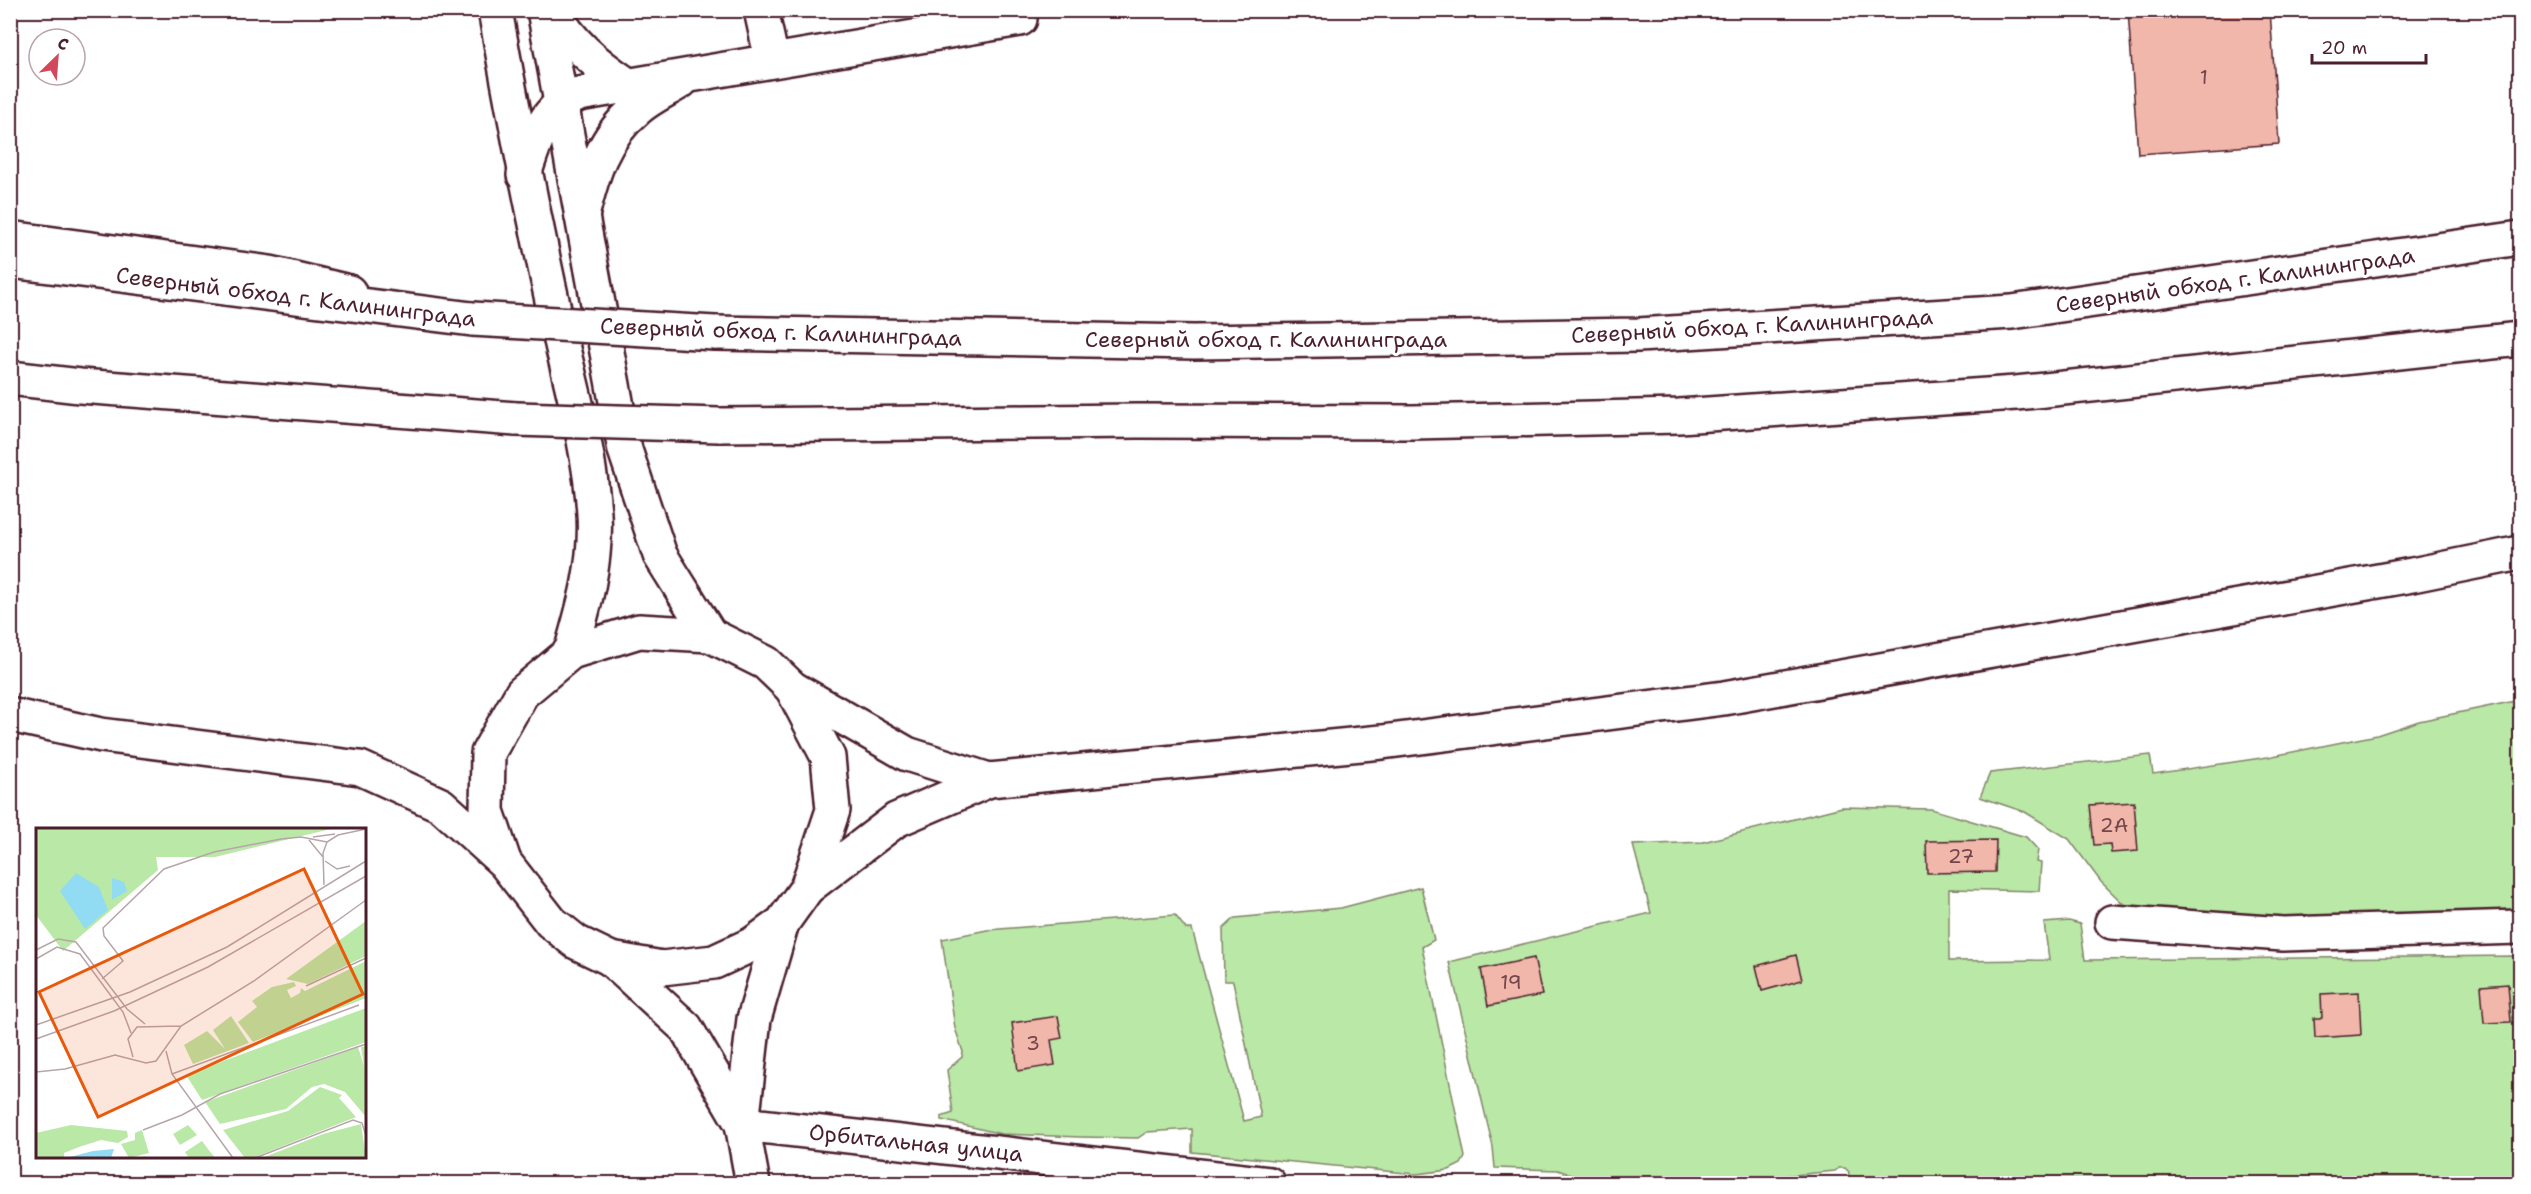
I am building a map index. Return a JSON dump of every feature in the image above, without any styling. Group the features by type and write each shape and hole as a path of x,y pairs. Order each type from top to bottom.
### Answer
{"main road":[{"path":"495,10 524,175 587,460 594,514 593,557 585,605 571,652"},
{"path":"544,10 625,450 660,555 710,635"},
{"path":"552,10 564,32 590,59 626,84"},
{"path":"761,10 772,60"},
{"path":"524,175 546,120 562,101 626,84 688,76 1020,19"},
{"path":"582,216 593,168 611,139 636,109 688,76"},
{"path":"2082,302 2195,272 2520,227"},
{"path":"10,238 270,273 458,317"},
{"name":"Северный обход г. Калининграда","path":"10,261 458,317 715,333 1194,342 1638,335 2012,312 2520,238"},
{"path":"10,378 80,386 516,419 719,425 1138,421 1413,422 1679,416 2016,393 2520,339"},
{"path":"10,715 101,735 360,768 441,805 505,863 551,922 576,942 611,959 662,968 714,962 753,944 782,923 807,888 896,820 989,780 1382,742 1724,698 2412,575 2520,553"},
{"path":"505,863 487,811 489,753 522,693 571,652 639,631 710,635 766,663 792,688 907,754 989,780"},
{"path":"792,688 828,757 833,810 807,888"},
{"path":"2112,922 2283,934 2520,927"},
{"path":"753,1184 742,1124 754,1019 782,923"},
{"path":"611,959 686,1028 742,1124"},
{"name":"Орбитальная улица","path":"742,1124 1269,1184"}],"green space":[{"path":"2520,700 2520,920 2138,918 2101,882 2069,839 2025,812 1980,797 1990,773 2150,755 2153,774 2268,757 2377,735 2419,721"},
{"path":"1842,807 1931,809 2026,837 2038,850 2036,862 2041,863 2039,891 1949,889 1949,961 2049,960 2044,923 2069,921 2080,924 2085,960 2520,956 2520,1183 1844,1184 1849,1172 1845,1168 1839,1168 1835,1171 1710,1183 1580,1178 1558,1170 1495,1168 1493,1147 1449,962 1651,913 1633,845 1703,842"},
{"path":"1421,887 1434,940 1422,947 1465,1157 1461,1164 1449,1170 1416,1174 1192,1152 1192,1129 1147,1132 1138,1138 1080,1137 1002,1134 941,1120 941,1117 953,1113 947,1070 962,1057 963,1052 955,1028 942,939 987,930 1175,915 1186,929 1192,929 1244,1121 1261,1117 1233,981 1224,981 1223,929 1235,918 1341,908"}],"building":[{"path":"2128,10 2270,10 2279,144 2138,154"},
{"path":"2134,802 2138,851 2111,853 2110,844 2094,845 2090,805"},
{"path":"1996,840 1995,872 1927,873 1926,841"},
{"path":"1796,955 1802,980 1762,991 1756,966"},
{"path":"1534,958 1542,995 1488,1006 1481,969"},
{"path":"2508,984 2511,1022 2484,1023 2481,986"},
{"path":"2359,992 2361,1035 2315,1038 2314,1018 2322,1018 2321,994"},
{"path":"1058,1016 1062,1038 1051,1040 1055,1065 1018,1071 1012,1023"}]}
